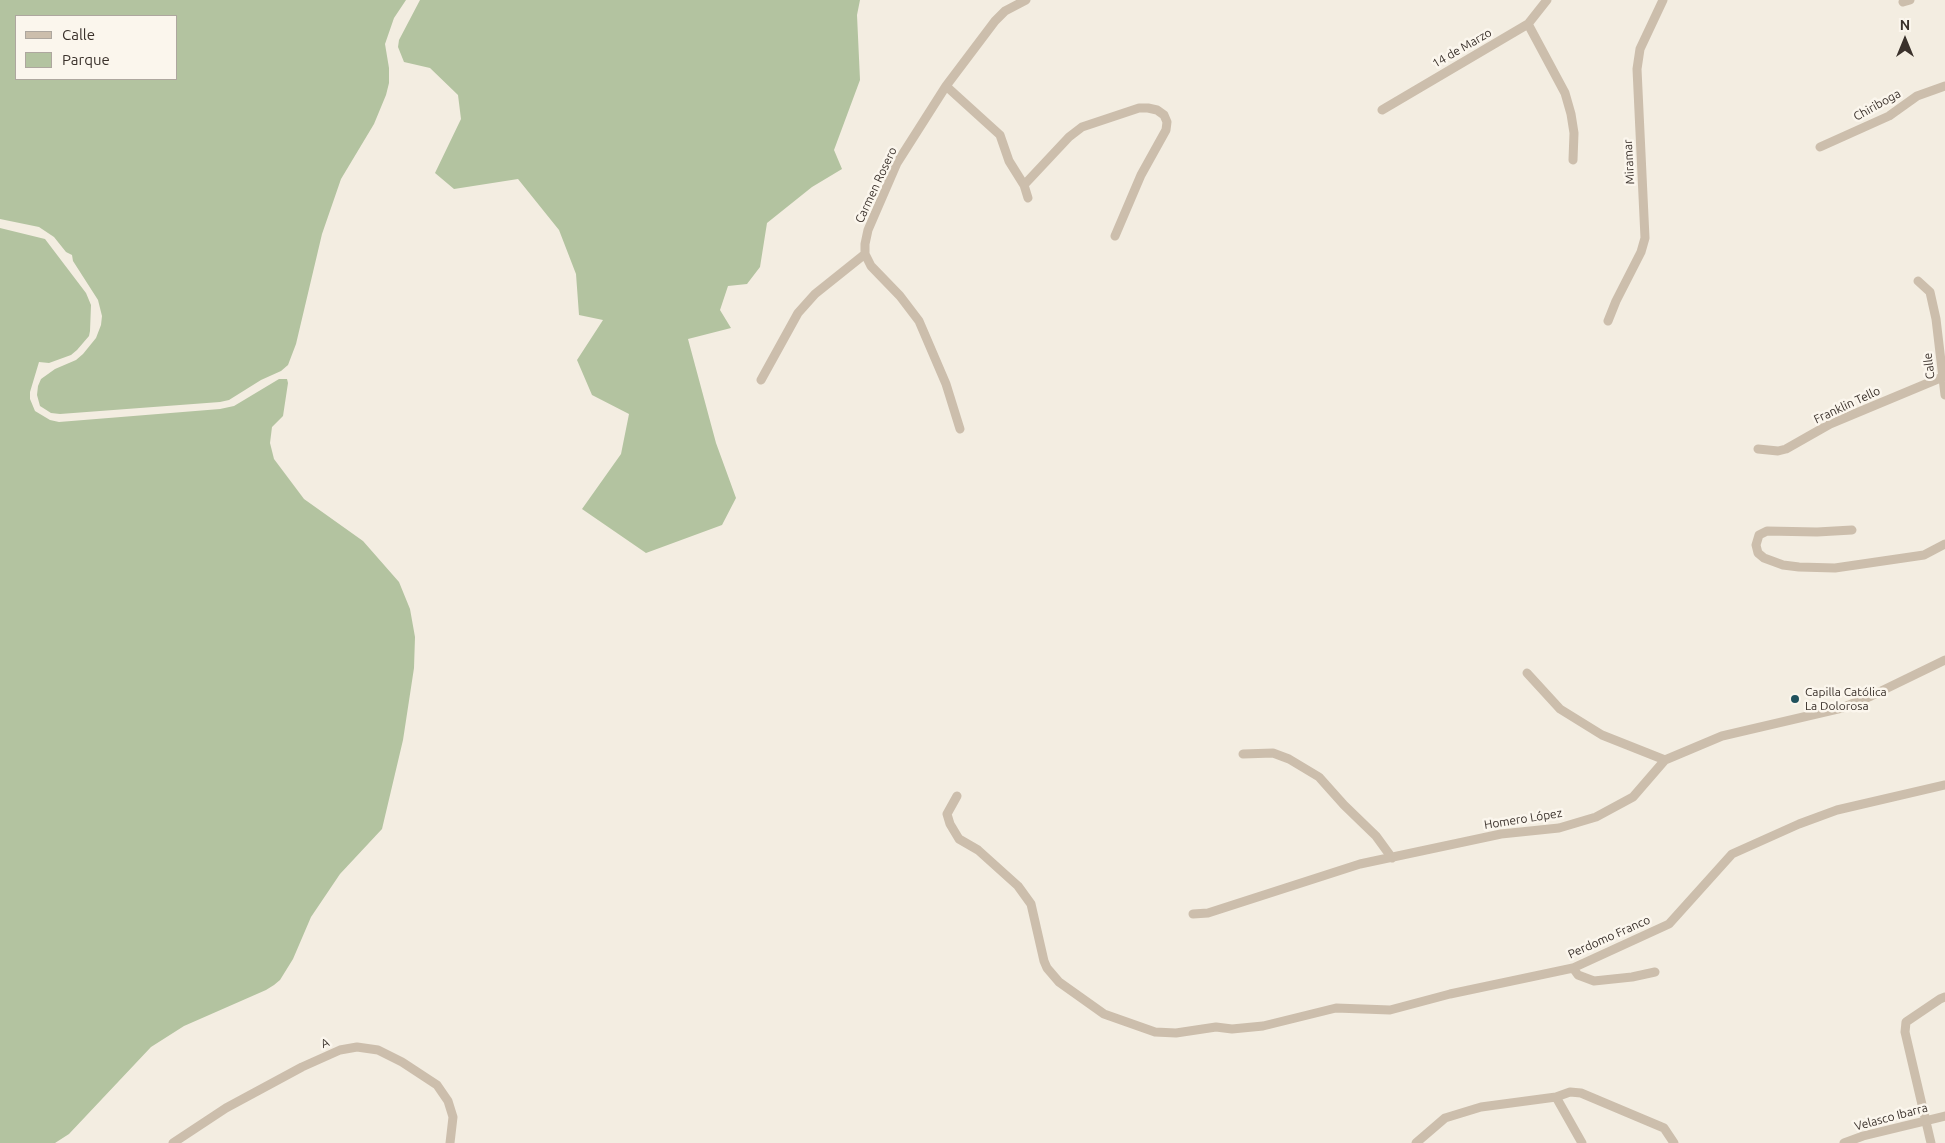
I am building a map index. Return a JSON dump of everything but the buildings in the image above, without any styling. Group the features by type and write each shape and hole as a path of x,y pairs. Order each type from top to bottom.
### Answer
{"street":[{"name":"Carmen Rosero","path":"865,254 868,230 898,163 946,86 995,21 1005,11 1026,0"},
{"name":"14 de Marzo","path":"1382,110 1528,24 1547,0"},
{"name":"Miramar","path":"1608,321 1641,252 1645,238 1637,69 1640,49 1664,0"},
{"path":"1528,24 1565,93 1574,133 1573,160"},
{"path":"946,86 998,132 1010,165 1024,185 1028,198"},
{"name":"Chiriboga","path":"1820,147 1889,116 1918,96 1945,86"},
{"path":"1024,185 1075,131 1117,114 1139,108 1158,110 1164,115 1167,122 1166,130 1141,175 1115,236"},
{"path":"761,380 798,313 815,294 865,254 871,266 900,296 918,321 946,384 960,429"},
{"name":"Calle","path":"1918,281 1930,292 1936,319 1945,395"},
{"name":"Franklin Tello","path":"1758,448 1778,451 1786,449 1830,424 1944,377"},
{"path":"1852,530 1817,532 1767,531 1759,535 1756,545 1758,553 1764,558 1784,565 1798,568 1835,568 1924,555 1945,544"},
{"name":"Homero López","path":"1193,914 1208,913 1360,864 1501,834 1558,828 1596,817 1633,797 1665,760 1722,736 1842,708 1945,660"},
{"path":"1527,673 1560,709 1602,735 1665,760"},
{"path":"1243,754 1273,753 1288,759 1319,777 1376,836 1392,858"},
{"name":"Perdomo Franco","path":"957,796 947,814 950,824 960,839 978,850 1023,892 1031,904 1044,961 1047,968 1059,982 1104,1014 1155,1032 1176,1033 1216,1027 1232,1029 1264,1026 1336,1008 1390,1010 1450,994 1573,968 1669,924 1732,854 1799,824 1837,810 1945,785"},
{"path":"1573,968 1578,975 1594,981 1632,977 1655,972"},
{"path":"1931,1143 1905,1032 1906,1022 1940,998 1945,997"},
{"name":"A","path":"173,1143 226,1108 302,1067 340,1050 357,1047 378,1050 402,1062 437,1085 448,1101 452,1117 450,1143"},
{"path":"1416,1143 1445,1118 1481,1107 1556,1097 1570,1092 1581,1093 1664,1128 1674,1143"},
{"path":"1556,1097 1582,1143"},
{"name":"Velasco Ibarra","path":"1844,1143 1863,1136 1945,1116"}],"green space":[{"path":"0,0 406,0 394,18 385,44 389,68 389,83 386,95 374,124 341,179 322,234 296,344 288,365 281,371 261,380 229,400 220,402 60,414 51,413 40,406 37,395 41,379 55,369 76,360 83,354 96,338 102,316 98,300 73,261 72,255 66,252 54,237 39,227 0,219"},
{"path":"420,0 860,0 857,15 860,80 834,150 842,169 812,187 767,223 760,267 747,284 728,286 720,310 731,328 688,339 716,443 736,498 722,525 646,553 582,509 621,454 629,414 592,395 577,360 603,320 579,315 576,274 559,230 518,179 454,189 435,173 461,119 458,95 430,68 404,62 398,47 399,40"},
{"path":"0,228 45,239 86,293 91,305 89,336 77,350 71,355 49,363 39,362 30,392 30,399 35,411 50,420 59,422 220,409 234,406 279,379 287,379 283,416 272,427 270,443 274,459 304,499 363,541 399,582 410,609 415,637 414,668 403,740 382,829 340,874 311,917 293,959 280,980 266,990 184,1026 151,1047 69,1134 55,1143 0,1143"}],"place":[{"name":"Capilla Católica La Dolorosa","path":"1795,699"}]}
